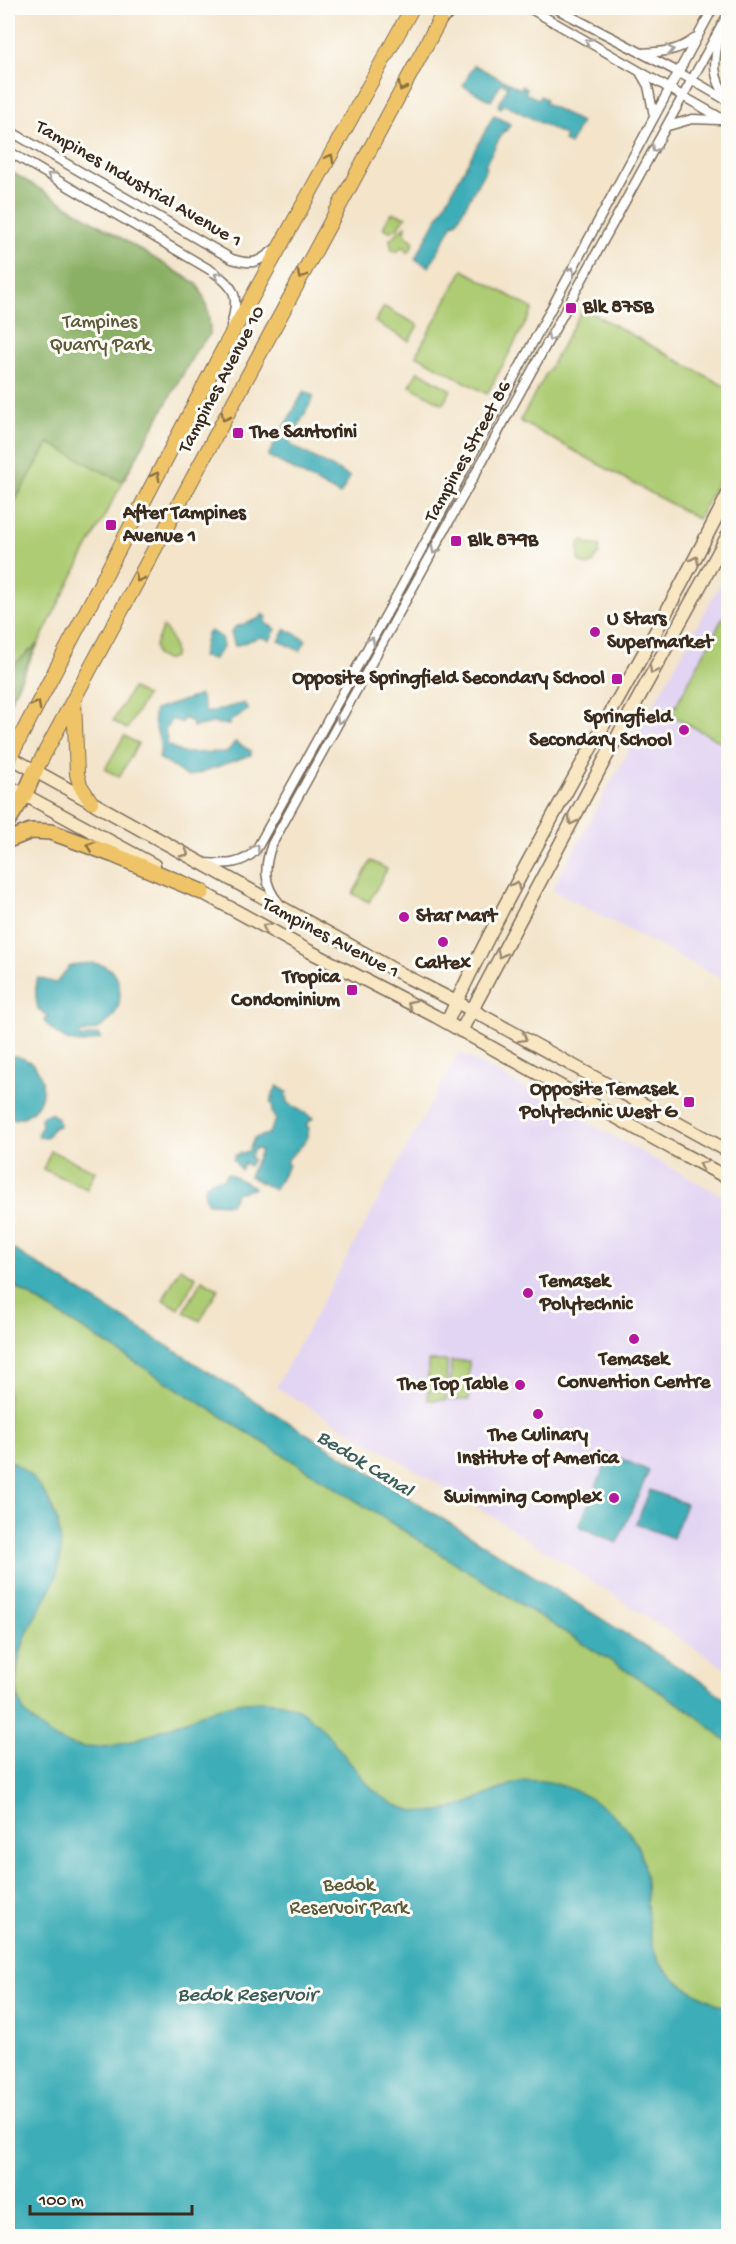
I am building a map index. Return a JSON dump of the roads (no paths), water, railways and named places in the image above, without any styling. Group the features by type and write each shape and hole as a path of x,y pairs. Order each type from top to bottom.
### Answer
{"highway":[{"path":"8,821 24,796 35,771"},
{"path":"8,840 31,831 51,832 114,855 202,892"}],"main road":[{"name":"Tampines Avenue 10","path":"8,759 225,346 412,8"},
{"name":"Tampines Avenue 10","path":"35,771 446,8"},
{"path":"447,1022 529,860 683,583 723,520 727,502"},
{"path":"461,1031 672,635 729,535"},
{"path":"74,700 77,774 80,785 91,802"},
{"name":"Tampines Avenue 1","path":"8,759 35,771 729,1151"},
{"name":"Tampines Avenue 1","path":"8,786 376,986 447,1022 729,1178"},
{"path":"529,860 546,869"},
{"path":"376,986 384,982 386,978 386,965"},
{"path":"677,1151 688,1141 688,1129"}],"street":[{"path":"438,23 459,8"},
{"path":"529,8 729,122"},
{"path":"555,8 729,100"},
{"name":"Tampines Street 86","path":"203,863 229,864 242,861 256,850 398,593 713,8"},
{"name":"Tampines Street 86","path":"284,908 268,886 265,872 272,844 729,14"},
{"path":"720,29 715,72 719,87 729,100"},
{"path":"641,52 671,51 684,47 696,38"},
{"path":"639,72 650,94 654,117"},
{"path":"668,126 702,118 715,118 729,122"},
{"name":"Tampines Industrial Avenue 1","path":"8,130 232,259 250,263 260,261 284,243"},
{"name":"Tampines Industrial Avenue 1","path":"8,151 231,284 235,297 235,312 225,346"}],"water":[{"path":"474,65 520,89 522,86 527,89 525,93 538,99 540,96 546,99 545,103 581,122 570,144 564,141 566,136 504,104 501,108 498,106 508,86 501,83 491,101 463,86"},
{"path":"494,115 510,124 506,131 504,130 485,165 487,167 429,267 415,259"},
{"path":"304,391 314,396 289,444 350,477 340,495 268,456"},
{"path":"263,614 267,617 265,623 276,629 270,640 260,637 235,646 231,633 235,627 260,618"},
{"path":"286,629 306,640 300,651 279,641"},
{"path":"210,631 221,637 223,647 214,659 202,657 207,634"},
{"path":"200,695 206,713 244,703 248,710 230,721 229,725 213,723 193,727 193,722 184,718 181,723 172,719 165,730 168,745 182,753 227,752 235,742 251,751 251,755 188,777 159,758 160,744 154,715 155,710"},
{"path":"78,964 103,965 111,970 118,980 120,995 116,1012 111,1019 98,1028 80,1033 80,1038 99,1034 101,1038 84,1043 63,1038 50,1028 44,1021 49,1016 38,1009 36,993 38,978 56,983 69,967"},
{"path":"8,1056 23,1059 34,1066 41,1076 42,1088 40,1100 34,1110 23,1117 8,1119"},
{"path":"277,1086 287,1092 286,1102 313,1118 306,1125 309,1128 303,1145 286,1163 289,1165 274,1190 249,1176 261,1151 255,1148 250,1157 253,1159 249,1166 244,1163 241,1170 233,1159 236,1155 249,1151 254,1138 268,1134 276,1120 270,1102"},
{"path":"50,1113 58,1118 59,1126 53,1128 46,1138 39,1137 38,1132 42,1127 41,1119"},
{"path":"227,1173 254,1187 253,1189 236,1193 230,1204 208,1203 204,1193 206,1185 213,1180 223,1179"},
{"path":"8,1246 707,1685 728,1702 728,1742 689,1710 8,1282"},
{"name":"Swimming Complex","path":"610,1454 649,1471 617,1543 579,1526"},
{"name":"Bedok Reservoir","path":"8,1460 22,1469 45,1494 53,1510 61,1543 56,1577 26,1636 17,1674 19,1700 24,1711 35,1723 57,1739 83,1747 105,1747 152,1734 222,1707 244,1702 276,1702 304,1713 320,1726 375,1790 391,1802 411,1810 425,1812 451,1809 513,1784 539,1781 566,1787 591,1799 612,1814 626,1828 641,1856 650,1935 658,1960 682,1984 728,2009 728,2236 8,2236"},
{"path":"650,1490 686,1504 673,1538 636,1524"}],"place":[{"name":"Blk 875B","path":"571,308"},
{"name":"The Santorini","path":"238,433"},
{"name":"After Tampines Avenue 1","path":"111,525"},
{"name":"Blk 879B","path":"456,541"},
{"name":"U Stars Supermarket","path":"595,632"},
{"name":"Opposite Springfield Secondary School","path":"617,679"},
{"name":"Springfield Secondary School","path":"684,730"},
{"name":"Star Mart","path":"404,917"},
{"name":"Caltex","path":"443,942"},
{"name":"Tropica Condominium","path":"352,990"},
{"name":"Opposite Temasek Polytechnic West G","path":"689,1102"},
{"name":"Temasek Polytechnic","path":"528,1293"},
{"name":"Temasek Convention Centre","path":"634,1339"},
{"name":"The Top Table","path":"520,1385"},
{"name":"The Culinary Institute of America","path":"538,1414"},
{"name":"Swimming Complex","path":"614,1498"}],"park label":[{"name":"Tampines Quarry Park","path":"100,334"},
{"name":"Bedok Reservoir Park","path":"349,1898"}],"water label":[{"name":"Bedok Canal","path":"364,1465"}]}
